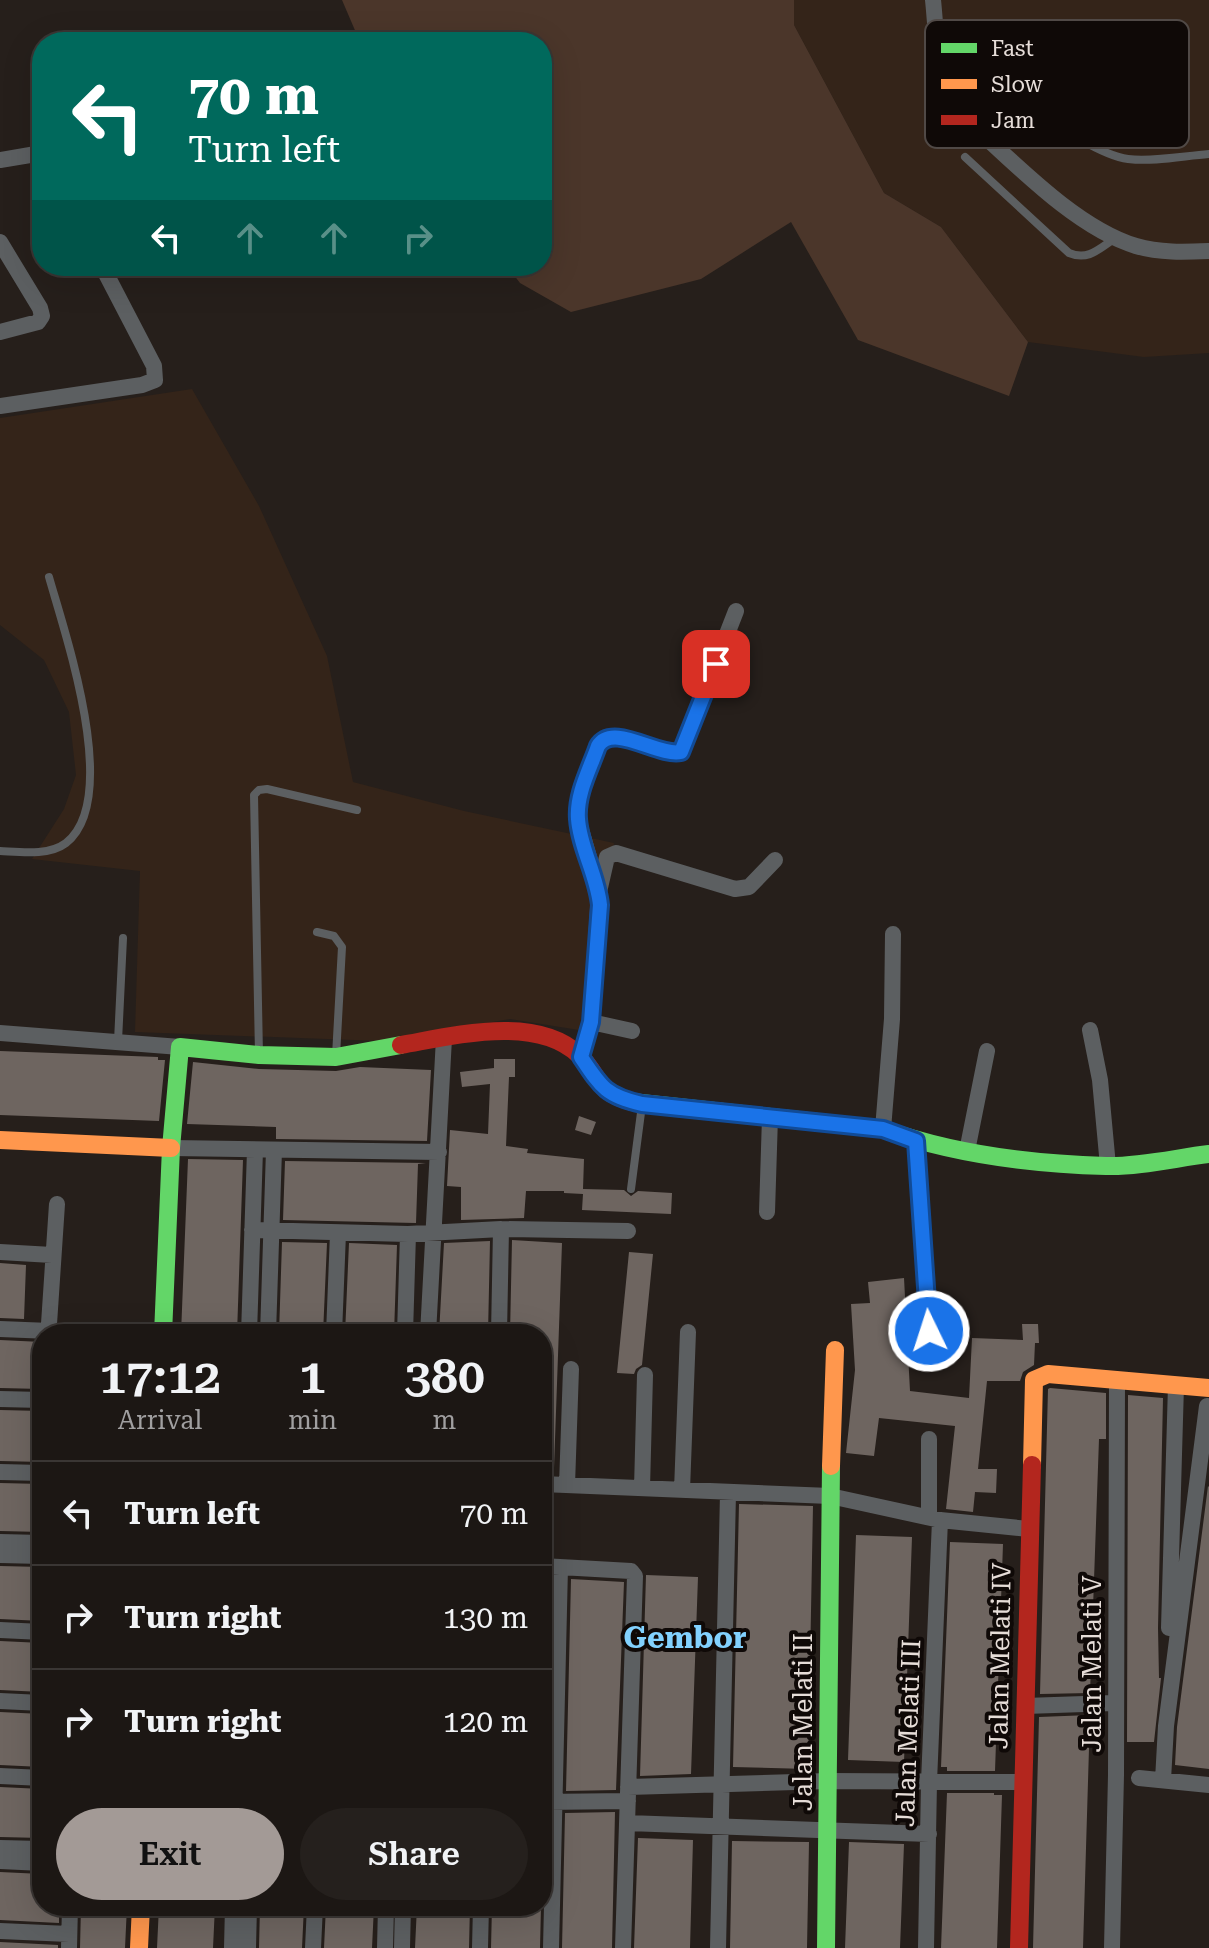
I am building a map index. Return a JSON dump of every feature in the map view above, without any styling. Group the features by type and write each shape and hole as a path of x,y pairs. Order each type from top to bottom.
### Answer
{"street":[{"path":"933,0 935,20"},
{"path":"1000,148 1086,222 1115,239 1159,251 1209,251"},
{"path":"0,160 32,155"},
{"path":"0,242 42,316 38,322 0,332"},
{"path":"0,406 142,385 155,380 154,366 107,276"},
{"path":"599,892 578,819 581,793 598,746 602,740 616,737 669,753 681,752 736,611"},
{"path":"581,1057 591,1022 599,892 605,861 613,854 735,889 749,887 775,860"},
{"path":"883,1129 892,1019 893,934"},
{"path":"591,1022 632,1031"},
{"path":"1090,1030 1100,1080 1108,1166"},
{"path":"0,1033 259,1055 336,1057 492,1031 531,1033 561,1041 581,1057 602,1089 642,1104 883,1129 916,1141 1003,1157 1108,1166 1209,1154"},
{"path":"429,1324 444,1038"},
{"path":"163,1324 171,1148 180,1047"},
{"path":"967,1151 987,1051"},
{"path":"767,1212 770,1117"},
{"path":"0,1140 171,1148 439,1152"},
{"path":"916,1141 929,1331"},
{"path":"249,1324 255,1150"},
{"path":"268,1324 274,1150"},
{"path":"49,1324 57,1204"},
{"path":"252,1230 408,1234 501,1229 628,1231"},
{"path":"499,1324 501,1229"},
{"path":"334,1324 338,1233"},
{"path":"405,1324 408,1234"},
{"path":"0,1252 52,1255"},
{"path":"0,1329 32,1330"},
{"path":"682,1490 688,1332"},
{"name":"Jalan Melati II","path":"826,1948 830,1496 835,1350"},
{"path":"567,1485 571,1369"},
{"name":"Jalan Melati IV","path":"1019,1948 1033,1384 1037,1377 1048,1374 1117,1381"},
{"path":"642,1488 645,1375"},
{"path":"1117,1381 1208,1400 1166,1726"},
{"name":"Jalan Melati V","path":"1112,1948 1117,1381"},
{"path":"1163,1780 1175,1394"},
{"path":"0,1399 32,1400"},
{"name":"Jalan Melati III","path":"926,1948 934,1519 929,1439"},
{"path":"0,1472 32,1473"},
{"path":"552,1484 830,1496 934,1519 1029,1529"},
{"path":"718,1948 728,1493"},
{"path":"0,1542 32,1543"},
{"path":"0,1555 32,1556"},
{"path":"552,1567 631,1571 636,1579 623,1948"},
{"path":"552,1724 560,1567"},
{"path":"0,1630 32,1632"},
{"path":"0,1701 32,1703"},
{"path":"1025,1706 1114,1703"},
{"path":"0,1776 32,1778"},
{"path":"1139,1778 1209,1785"},
{"path":"552,1803 721,1786 828,1781 1023,1782"},
{"path":"628,1823 929,1834"},
{"path":"0,1848 32,1849"},
{"path":"0,1861 32,1863"},
{"path":"0,1931 69,1941 70,1916"},
{"path":"139,1948 141,1916"},
{"path":"232,1948 233,1916"},
{"path":"248,1948 249,1916"},
{"path":"313,1948 315,1916"},
{"path":"385,1948 386,1916"},
{"path":"402,1948 403,1916"},
{"path":"480,1948 481,1916"},
{"path":"550,1916 551,1948"}],"lane":[{"path":"1098,148 1130,160 1209,154"},
{"path":"965,157 1069,253 1088,256 1115,239"},
{"path":"0,851 39,851 58,847 68,842 88,807 90,768 86,722 49,577"},
{"path":"259,1055 254,795 259,790 267,789 357,810"},
{"path":"317,932 334,936 342,947 336,1057"},
{"path":"118,1041 123,938"},
{"path":"631,1189 642,1104"}],"shaded area":[{"path":"342,0 794,0 794,25 884,193 941,227 1028,342 1009,396 858,340 791,222 701,279 571,312 520,283 515,276 552,276 552,32 356,32"},
{"path":"794,0 1209,0 1209,353 1144,357 1028,342 941,227 884,193 794,25"},
{"path":"192,389 259,506 327,656 353,782 464,811 614,843 579,1030 510,1019 380,1041 135,1032 140,871 32,859 64,809 76,775 69,712 44,660 0,625 0,418"}],"building":[{"path":"0,1051 158,1057 158,1060 165,1060 159,1121 0,1115"},
{"path":"494,1059 515,1059 515,1077 509,1077 506,1146 528,1149 527,1153 584,1159 583,1189 624,1190 631,1196 638,1191 672,1193 671,1214 582,1210 583,1194 526,1191 524,1218 461,1220 461,1187 447,1186 450,1130 488,1134 490,1084 462,1087 460,1072 494,1068"},
{"path":"193,1062 259,1069 336,1071 360,1067 431,1070 427,1141 276,1139 276,1127 187,1124"},
{"path":"579,1116 596,1122 591,1135 575,1130"},
{"path":"188,1159 243,1160 237,1324 181,1324"},
{"path":"285,1161 426,1163 418,1164 416,1223 283,1220"},
{"path":"512,1240 562,1243 554,1468 552,1324 510,1324"},
{"path":"490,1241 488,1324 440,1324 444,1243"},
{"path":"282,1242 327,1243 323,1324 279,1324"},
{"path":"349,1243 397,1245 394,1324 345,1324"},
{"path":"629,1252 653,1254 642,1365 634,1374 617,1373"},
{"path":"0,1263 26,1265 24,1319 0,1318"},
{"path":"904,1278 910,1391 969,1398 972,1338 1023,1340 1022,1324 1038,1324 1039,1343 1035,1343 1034,1365 1023,1372 1020,1381 987,1381 978,1469 997,1469 996,1493 975,1492 973,1512 946,1509 955,1426 879,1418 874,1456 846,1453 855,1370 851,1304 870,1303 868,1282"},
{"path":"0,1340 32,1342 32,1389 0,1388"},
{"path":"1050,1388 1106,1393 1106,1439 1099,1439 1090,1693 1040,1694"},
{"path":"1128,1395 1163,1398 1158,1628 1161,1678 1154,1742 1127,1742"},
{"path":"0,1410 32,1411 32,1462 0,1461"},
{"path":"0,1483 32,1484 32,1532 0,1531"},
{"path":"1208,1486 1209,1769 1175,1765 1177,1727"},
{"path":"739,1504 813,1506 808,1769 733,1767"},
{"path":"856,1535 912,1537 904,1762 848,1760"},
{"path":"950,1542 1003,1544 995,1771 947,1771 947,1767 941,1767"},
{"path":"0,1566 32,1567 32,1621 0,1619"},
{"path":"646,1575 698,1577 691,1774 640,1776"},
{"path":"571,1579 624,1582 616,1790 566,1791"},
{"path":"0,1641 32,1643 32,1692 0,1690"},
{"path":"0,1712 32,1714 32,1767 0,1765"},
{"path":"1090,1715 1083,1948 1033,1948 1039,1717"},
{"path":"0,1787 32,1789 32,1838 0,1837"},
{"path":"947,1793 1002,1795 997,1948 941,1948"},
{"path":"615,1812 612,1948 562,1948 565,1813"},
{"path":"638,1838 693,1840 690,1948 634,1948"},
{"path":"732,1841 809,1842 807,1948 730,1948"},
{"path":"849,1842 904,1844 900,1948 845,1948"},
{"path":"0,1872 32,1874 32,1916 59,1916 59,1923 0,1920"},
{"path":"81,1916 127,1916 125,1948 80,1948"},
{"path":"159,1916 215,1916 213,1948 157,1948"},
{"path":"260,1916 304,1916 302,1948 259,1948"},
{"path":"326,1916 374,1916 372,1948 324,1948"},
{"path":"417,1916 470,1916 469,1948 415,1948"},
{"path":"492,1916 541,1916 540,1948 491,1948"},
{"path":"0,1942 58,1945 58,1948 0,1948"}],"traffic: fast":[{"path":"163,1324 171,1148 180,1047 259,1055 336,1057 401,1045"},
{"path":"632,1102 883,1129 965,1151 1050,1163 1119,1166 1209,1154"},
{"path":"826,1948 831,1466"}],"traffic: slow":[{"path":"0,1140 171,1148"},
{"path":"831,1466 835,1350"},
{"path":"1032,1465 1034,1380 1048,1374 1209,1388"},
{"path":"139,1948 141,1916"}],"traffic: jam":[{"path":"401,1045 493,1031 540,1035 561,1042 579,1055 605,1089 632,1102"},
{"path":"1019,1948 1032,1465"}],"district":[{"name":"Gembor","path":"685,1638"}],"route":[{"path":"716,664 681,752 669,753 634,741 608,737 598,746 581,793 578,819 600,905 591,1022 581,1057 602,1089 622,1099 642,1104 883,1129 916,1141 929,1331"}]}
